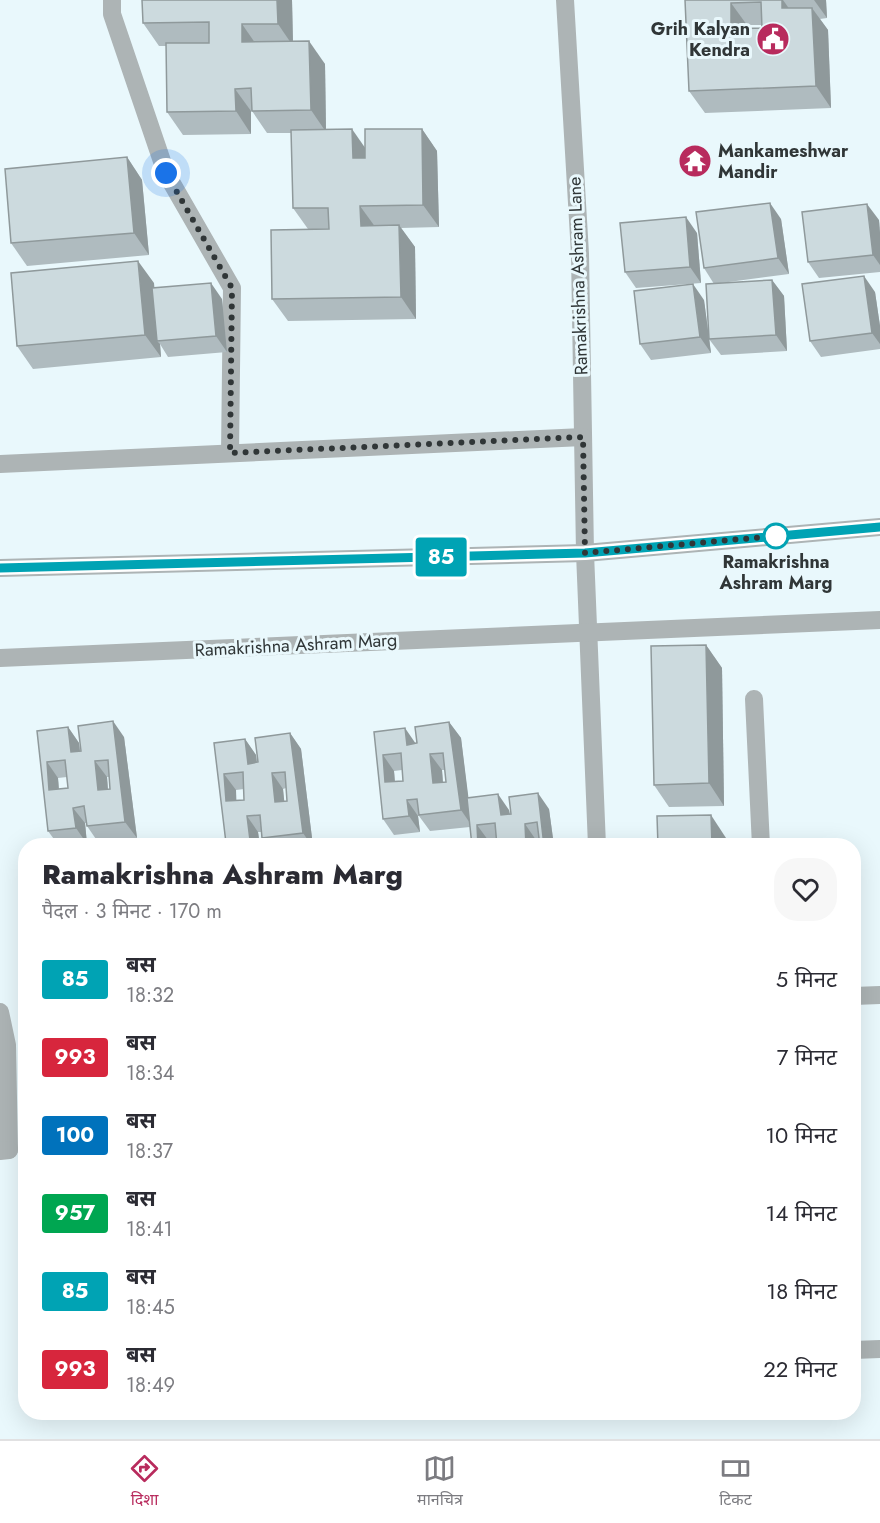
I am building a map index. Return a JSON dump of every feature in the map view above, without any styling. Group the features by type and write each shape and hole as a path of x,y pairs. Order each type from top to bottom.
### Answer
{"street":[{"path":"112,0 112,14 166,173 232,288 230,453"},
{"name":"Ramakrishna Ashram Lane","path":"565,0 580,254 585,553 597,838"},
{"path":"0,464 583,437"},
{"path":"0,568 585,553 880,527"},
{"name":"Ramakrishna Ashram Marg","path":"0,658 880,620"},
{"path":"754,699 761,838"},
{"path":"861,996 880,995"},
{"path":"0,1012 7,1045 5,1151"},
{"path":"861,1350 880,1349"}],"building":[{"path":"142,0 277,0 278,24 242,24 242,42 309,41 311,110 252,111 251,88 235,89 236,111 167,112 166,43 209,43 209,22 143,23"},
{"path":"685,0 782,0 782,8 812,8 816,86 689,91","holes":["761,2 762,28 731,29 731,3"]},
{"path":"352,129 353,158 365,158 365,129 422,129 423,205 360,206 361,226 399,225 401,297 272,299 271,230 329,229 328,208 293,208 291,130"},
{"path":"127,157 134,233 11,243 5,169"},
{"path":"770,203 778,258 704,268 696,212"},
{"path":"867,204 873,255 808,262 802,212"},
{"path":"686,217 690,267 625,272 620,223"},
{"path":"138,261 145,335 17,346 11,273"},
{"path":"864,276 872,333 810,341 802,284"},
{"path":"772,280 776,335 709,339 706,284"},
{"path":"211,283 216,336 157,341 152,288"},
{"path":"693,284 700,337 640,344 634,291"},
{"path":"706,645 709,783 654,785 651,646"},
{"path":"113,721 125,822 87,826 84,806 73,808 76,828 48,831 37,731 68,727 71,752 81,751 78,726","holes":["65,760 68,788 49,790 47,762","108,760 110,789 98,790 95,761"]},
{"path":"449,722 461,810 419,815 417,799 407,800 409,816 383,819 374,732 405,728 407,745 417,743 415,727","holes":["401,753 403,781 385,782 383,755","443,753 446,782 433,783 430,754"]},
{"path":"290,733 303,833 262,838 260,815 247,816 250,838 225,838 214,743 245,739 248,764 258,762 255,738","holes":["243,772 244,800 226,801 224,774","285,772 287,801 275,802 272,773"]},
{"path":"538,793 543,838 539,838 537,822 525,824 526,838 496,838 495,823 477,825 478,838 471,838 467,798 498,794 501,815 511,814 509,797"},
{"path":"711,815 712,838 658,838 657,816"}],"bus line":[{"name":"85","path":"0,568 585,553 880,527"}],"place":[{"name":"Grih Kalyan Kendra","path":"773,39"},
{"name":"Mankameshwar Mandir","path":"695,161"},
{"name":"Ramakrishna Ashram Marg","path":"776,536"}],"route":[{"path":"166,173 232,288 230,453 583,437 585,553 776,536"}]}
